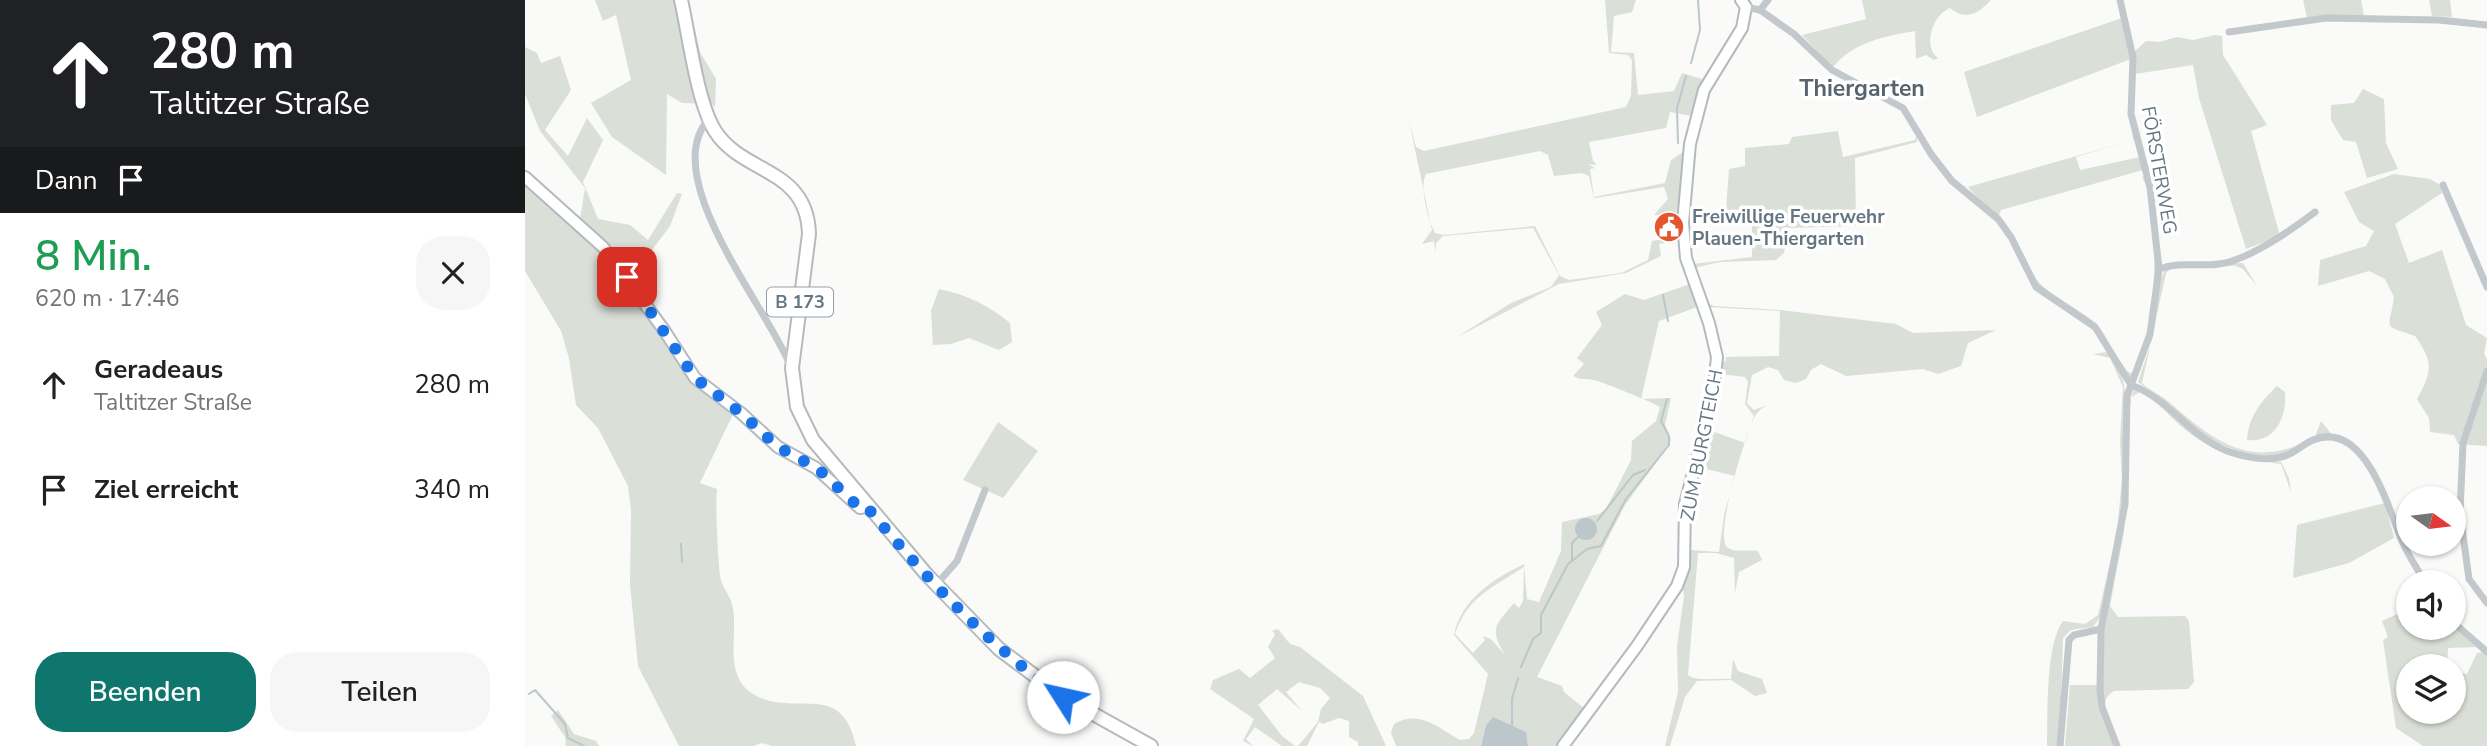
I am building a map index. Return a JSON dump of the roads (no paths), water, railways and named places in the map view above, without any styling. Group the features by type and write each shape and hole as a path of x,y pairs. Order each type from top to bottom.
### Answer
{"main road":[{"name":"B 173","path":"681,0 709,120 729,146 789,185 806,211 809,234 792,368 803,424 830,463 867,507 979,630 1030,673 1100,719 1151,746"}],"street":[{"path":"1760,10 1768,0"},
{"name":"FÖRSTERWEG","path":"2116,746 2099,690 2101,629 2125,504 2126,421 2131,385 2144,358 2150,334 2159,269 2150,187 2131,114 2133,57 2120,0"},
{"path":"1744,3 1760,10 1794,34 1832,70 1903,108 1931,154 1952,181 1998,219 2011,237 2036,287 2095,327 2131,385 2156,397 2198,437 2227,451 2258,459 2284,457 2325,437 2335,438 2361,453 2385,493 2402,540 2418,570"},
{"name":"ZUM BURGTEICH","path":"1563,746 1637,646 1677,586 1684,568 1685,505 1713,395 1717,357 1709,323 1686,257 1683,223 1691,144 1705,90 1742,29 1744,3"},
{"path":"2229,32 2326,18 2439,20 2487,25"},
{"path":"709,120 697,141 697,173 704,197 735,270 771,325 792,368"},
{"path":"525,177 603,247 638,292 695,378 741,413 778,447 817,468 860,508 867,507"},
{"path":"2443,185 2487,287"},
{"path":"2159,269 2175,263 2219,264 2243,258 2283,236 2315,212"},
{"path":"2487,371 2463,443 2460,513 2469,579 2487,603"},
{"path":"936,585 957,561 985,490"},
{"path":"2060,746 2069,640 2083,632 2101,629"},
{"path":"2466,633 2487,652"}],"waterway":[{"path":"1691,63 1700,30 1698,0"},
{"path":"1678,143 1677,108 1686,76"},
{"path":"1663,295 1668,321"},
{"path":"1521,667 1533,639 1541,633 1541,615 1568,564 1587,549 1601,546 1626,499 1669,445 1669,436 1661,421 1667,399"},
{"path":"1597,521 1633,475 1645,470"},
{"path":"1572,560 1572,543 1578,537"},
{"path":"681,544 682,562"},
{"path":"1512,727 1512,699 1518,678"},
{"path":"529,694 535,690 565,724 568,738 584,746"}],"place":[{"name":"Freiwillige Feuerwehr Plauen-Thiergarten","path":"1669,227"}],"district":[{"name":"Thiergarten","path":"1862,88"}]}
